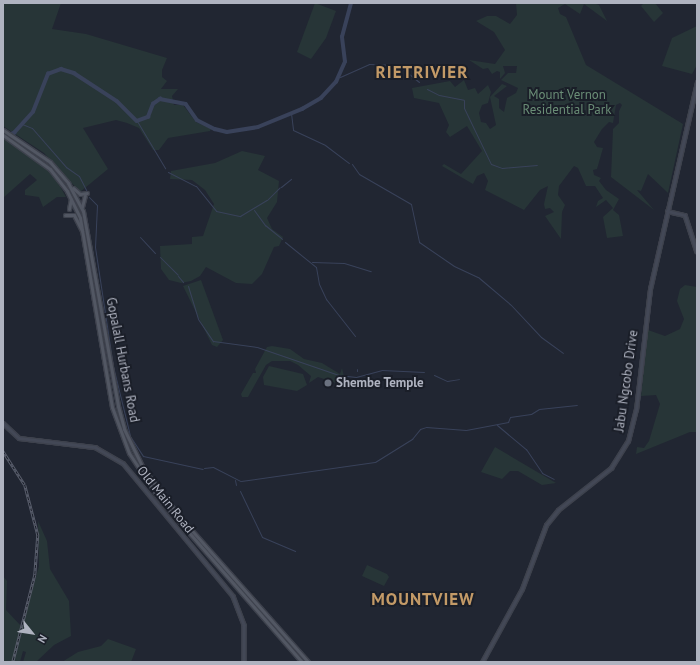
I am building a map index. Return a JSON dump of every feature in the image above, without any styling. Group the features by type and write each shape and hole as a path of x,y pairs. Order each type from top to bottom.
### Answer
{"main road":[{"name":"Jabu Ngcobo Drive","path":"482,662 522,589 546,525 558,510 611,468 628,441 636,410 650,289 697,82"},
{"name":"Gopalall Hurbans Road","path":"3,130 20,140 50,162 68,183 83,213 118,406 138,459 162,495 308,662"},
{"name":"Gopalall Hurbans Road","path":"3,135 50,169 70,197 85,240 112,407 129,453 158,497 302,662"},
{"path":"68,183 79,194 86,194 82,203 83,213"},
{"path":"69,209 70,197"},
{"path":"667,212 685,215 697,251"},
{"path":"65,216 74,215 85,240"},
{"name":"Old Main Road","path":"3,423 20,438 95,447 122,463 233,596 244,625 244,662"}],"green space":[{"path":"3,3 61,3 52,29 86,34 167,58 162,70 162,77 167,81 161,89 178,89 172,96 174,105 183,105 196,122 211,129 210,131 168,138 159,150 153,150 139,128 127,123 116,120 83,128 108,169 80,192 44,153 3,126"},
{"path":"315,3 336,11 326,38 311,59 297,52"},
{"name":"Mount Vernon Residential Park","path":"516,3 593,3 599,5 607,21 584,4 580,14 565,4 558,8 560,14 566,17 586,65 683,124 668,193 648,174 641,191 637,190 654,210 611,177 613,129 619,123 619,111 622,105 620,103 616,105 613,123 609,122 602,129 594,142 597,147 603,148 597,169 593,170 594,175 601,178 599,181 606,190 619,199 613,210 619,215 623,236 607,238 603,217 613,208 606,200 596,207 598,201 603,198 595,186 586,186 578,168 574,166 559,186 558,195 565,205 562,212 561,239 545,216 554,212 550,208 545,209 544,204 548,186 540,190 524,210 485,190 488,181 484,173 477,176 473,184 442,166 444,164 461,174 482,151 467,126 450,137 446,132 449,125 439,103 414,98 412,88 450,81 455,87 464,80 468,90 475,88 478,94 488,85 491,92 488,103 482,105 479,113 481,122 486,123 490,129 496,125 490,97 502,84 507,86 494,96 499,99 499,108 504,112 507,98 516,93 518,88 501,80 508,73 516,73 517,66 503,66 505,73 500,79 500,72 497,71 492,74 488,68 483,69 469,60 495,64 505,50 494,32 476,21 487,16 496,16 510,24 517,15"},
{"path":"644,3 655,3 663,13 654,22 641,6"},
{"path":"697,26 697,65 692,74 662,66 672,38"},
{"path":"3,138 42,164 57,181 66,197 57,197 43,207 39,197 25,195 25,190 37,180 30,174 3,198"},
{"path":"242,151 265,156 258,170 279,181 277,202 267,218 272,229 283,237 279,246 274,247 262,274 252,284 236,283 206,267 200,276 191,281 181,283 169,280 161,269 160,246 192,244 192,237 203,236 214,204 205,190 192,180 170,179 171,171 215,163"},
{"path":"201,280 223,340 217,347 212,345 183,286"},
{"path":"685,285 697,287 697,432 690,432 636,454 637,447 644,448 649,441 660,404 656,395 641,396 648,330 665,336 680,329 684,319 677,301 680,289"},
{"path":"272,346 290,349 304,359 322,363 340,374 342,368 346,385 337,389 336,383 318,377 309,383 311,376 298,365 290,361 272,361 266,365 248,397 242,397 241,394 253,373 256,373 255,369 267,347"},
{"path":"269,366 303,374 307,385 297,391 264,385 263,377"},
{"path":"495,447 556,483 542,485 518,471 510,471 502,479 481,472"},
{"path":"38,521 47,541 50,569 69,601 71,636 54,645 36,662 23,662 26,652 23,651 20,662 3,662 3,576 7,581 6,610 22,627 39,566"},
{"path":"367,565 387,574 389,577 384,586 362,576"},
{"path":"108,639 136,649 131,662 62,662 78,652 101,646"}],"waterway":[{"path":"3,137 14,133 33,112 48,74 61,69 74,73 117,101 137,121 148,117 153,104 160,99 186,104 197,120 215,129 227,132 258,127 302,109 321,98 336,82 345,62 342,37 351,3"},
{"path":"340,77 369,64 398,65 419,82"},
{"path":"427,89 439,95 464,100 464,108 491,164 502,168 537,165"},
{"path":"291,113 293,130 325,145 349,163"},
{"path":"137,121 165,168"},
{"path":"22,124 32,128 66,167 79,176 86,190"},
{"path":"352,164 359,174 411,204 419,242 454,266 478,277 511,305 541,337 563,353"},
{"path":"168,172 196,186 216,211 240,216 267,200 280,187"},
{"path":"281,187 291,179"},
{"path":"89,197 97,205 95,247 113,366 130,436 143,456 203,469"},
{"path":"254,210 265,225 282,239"},
{"path":"140,237 155,253"},
{"path":"285,242 316,267 319,284 326,299 355,336"},
{"path":"160,257 178,275"},
{"path":"312,262 344,263 371,271"},
{"path":"178,276 183,282"},
{"path":"188,286 198,319 213,341 257,347 339,375 356,377 382,370 424,372"},
{"path":"434,375 447,381 459,379"},
{"path":"204,468 213,467 241,481 375,462 412,439 420,429 426,427 466,430 508,422 510,417 531,414 539,409 577,405"},
{"path":"497,425 526,449 542,473 554,479"},
{"path":"235,480 236,485"},
{"path":"240,491 262,537 295,551"}],"railway":[{"path":"3,451 25,485 38,535 35,575 13,662"}],"place":[{"name":"Shembe Temple","path":"328,383"}],"district":[{"name":"RIETRIVIER","path":"422,73"},
{"name":"MOUNTVIEW","path":"423,600"}]}
